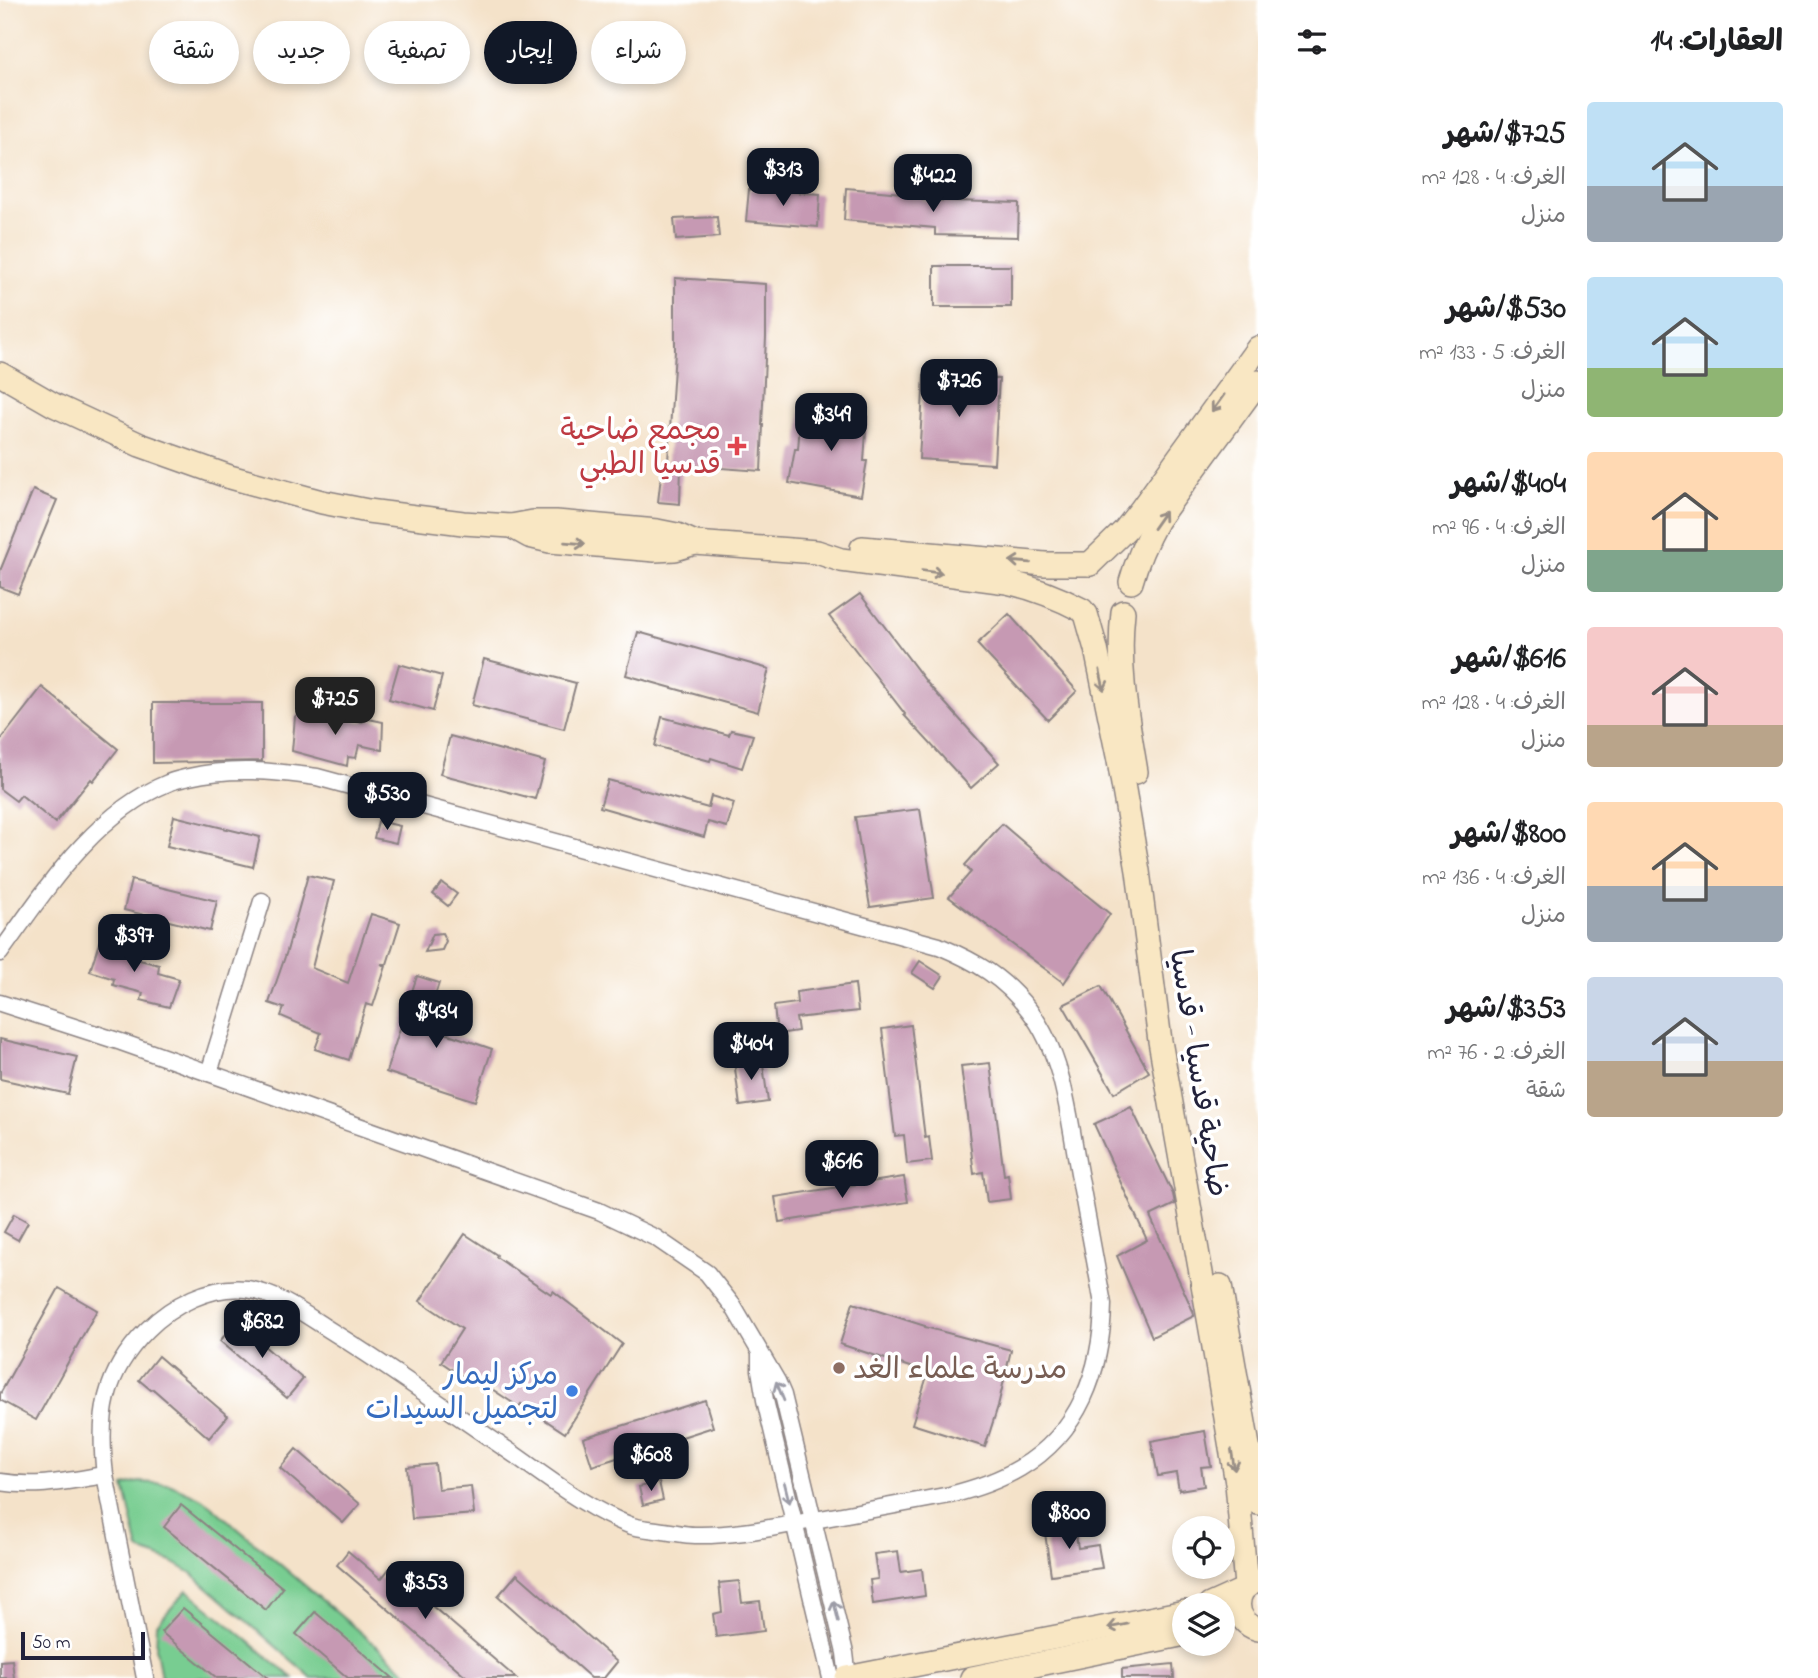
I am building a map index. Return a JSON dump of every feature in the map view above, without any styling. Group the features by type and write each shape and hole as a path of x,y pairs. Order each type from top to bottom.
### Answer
{"main road":[{"path":"1084,612 1076,602 1074,592 1075,581 1080,572 1125,530 1258,348"},
{"path":"0,374 96,426 173,458 275,491 369,511 451,522 511,526 556,522 657,531 677,535 695,543 817,552 841,561 1026,586 1046,592 1095,619 1105,620 1124,611 1130,603 1131,582 1137,560 1157,520 1258,382"},
{"path":"817,552 834,547 852,547 1045,564 1089,564 1103,561 1115,564 1125,571 1131,582"},
{"name":"ضاحية قدسيا - قدسيا","path":"1124,611 1122,679 1152,867 1174,1039 1258,1503"},
{"name":"ضاحية قدسيا - قدسيا","path":"1084,612 1096,649 1119,761 1138,871 1160,1041 1237,1483 1248,1586 1238,1600 1238,1610 1242,1619 1255,1629"},
{"path":"848,1678 1172,1615"},
{"path":"1235,1628 1255,1629"},
{"path":"972,1678 1172,1637"}],"street":[{"path":"0,953 83,843 110,819 168,782 238,770 274,771 317,777 939,946 973,961 1004,983 1030,1011 1051,1046 1069,1120 1103,1304 1102,1334 1096,1364 1081,1404 1055,1441 1020,1468 981,1487 950,1495 747,1532 693,1535 634,1527 585,1503 356,1347 285,1302 267,1294 232,1289 203,1295 179,1305 158,1319 135,1342 117,1370 106,1395 101,1422 104,1475 145,1678"},
{"path":"209,1073 262,901"},
{"path":"0,1003 121,1042 599,1212 656,1238 707,1273 733,1306 783,1395 845,1653 848,1678"},
{"path":"760,1354 765,1400 831,1678"},
{"path":"0,1482 23,1486 46,1485 104,1475"}],"green space":[{"path":"139,1482 169,1484 203,1499 414,1678 312,1678 191,1573 172,1562 139,1550 124,1486"},
{"path":"187,1590 293,1678 161,1678 156,1649 157,1624"}],"building":[{"path":"846,188 924,195 923,200 1019,203 1018,237 935,235 935,228 844,220"},
{"path":"749,189 820,194 818,227 746,221"},
{"path":"717,217 719,237 676,240 674,219"},
{"path":"934,266 1011,266 1011,307 934,307"},
{"path":"675,278 766,284 761,471 681,465 680,504 658,502 661,476 667,477 675,351"},
{"path":"924,375 999,379 994,464 919,459"},
{"path":"801,412 867,417 864,461 867,461 861,496 789,483 795,449 798,449"},
{"path":"33,490 57,500 18,594 0,587 0,571"},
{"path":"860,594 928,684 999,763 971,788 904,715 829,616"},
{"path":"1009,614 1077,691 1048,720 977,644"},
{"path":"638,632 769,669 758,712 626,675"},
{"path":"484,659 576,683 564,729 472,705"},
{"path":"399,664 442,676 433,711 389,699"},
{"path":"42,687 118,749 55,823 21,795 16,801 0,789 0,741"},
{"path":"153,703 262,703 262,761 153,763"},
{"path":"303,713 327,719 335,716 362,722 369,719 383,722 382,750 359,745 356,758 348,757 347,766 292,751 295,717"},
{"path":"662,717 729,735 731,730 753,735 742,768 655,746"},
{"path":"450,736 545,762 535,799 440,774"},
{"path":"608,780 708,808 711,796 734,803 727,827 708,822 704,837 600,807"},
{"path":"920,809 934,898 870,907 855,817"},
{"path":"174,816 260,837 253,867 167,846"},
{"path":"378,821 400,826 396,843 374,838"},
{"path":"1002,824 1110,914 1064,983 949,897 971,872 965,865"},
{"path":"308,875 334,881 312,968 348,983 371,914 400,923 387,964 381,964 386,966 373,1006 366,1004 349,1060 315,1049 321,1033 281,1016 284,1008 269,1003"},
{"path":"131,880 217,901 210,931 124,910"},
{"path":"442,883 457,894 448,906 433,894"},
{"path":"442,933 446,941 442,950 425,952 433,934"},
{"path":"100,940 129,946 128,957 159,965 158,973 179,979 169,1007 141,1000 143,993 113,985 114,979 90,971"},
{"path":"920,961 943,976 935,988 912,973"},
{"path":"417,976 439,983 425,1026 492,1049 475,1101 386,1072"},
{"path":"855,984 858,1011 796,1018 798,1031 777,1034 774,1006 797,1003 796,992"},
{"path":"1101,986 1149,1072 1114,1093 1063,1005"},
{"path":"911,1025 925,1138 929,1137 932,1161 907,1164 904,1135 895,1136 882,1029"},
{"path":"0,1039 77,1057 68,1094 0,1079"},
{"path":"762,1057 768,1102 740,1106 734,1061"},
{"path":"990,1063 1004,1175 1008,1174 1011,1199 987,1202 983,1172 974,1174 961,1066"},
{"path":"1131,1107 1173,1194 1175,1204 1150,1216 1194,1316 1152,1337 1117,1256 1147,1240 1094,1124"},
{"path":"904,1177 908,1202 779,1222 775,1197"},
{"path":"14,1214 28,1222 18,1240 4,1232"},
{"path":"465,1234 551,1294 553,1291 622,1344 565,1433 521,1404 519,1407 472,1376 469,1381 441,1362 462,1329 420,1301"},
{"path":"59,1288 97,1310 36,1420 0,1400 0,1394"},
{"path":"853,1303 925,1327 1011,1350 985,1447 912,1424 928,1373 840,1344"},
{"path":"236,1322 303,1379 287,1398 220,1341"},
{"path":"158,1356 228,1416 209,1438 139,1380"},
{"path":"705,1400 713,1427 592,1466 583,1438"},
{"path":"1205,1431 1211,1466 1201,1467 1204,1486 1179,1490 1176,1473 1158,1476 1151,1441"},
{"path":"296,1449 360,1504 343,1523 280,1468"},
{"path":"435,1464 438,1489 471,1486 474,1514 412,1519 407,1467"},
{"path":"659,1482 663,1500 643,1505 639,1487"},
{"path":"181,1505 283,1588 266,1610 164,1527"},
{"path":"1074,1522 1078,1548 1098,1545 1102,1568 1051,1575 1044,1526"},
{"path":"348,1551 381,1579 389,1569 516,1678 468,1678 337,1565"},
{"path":"898,1551 901,1572 922,1569 925,1596 873,1604 870,1580 878,1579 874,1554"},
{"path":"517,1574 617,1662 604,1678 591,1678 498,1596"},
{"path":"739,1581 742,1603 760,1601 764,1631 716,1637 713,1614 722,1612 719,1583"},
{"path":"183,1608 268,1678 217,1678 161,1632"},
{"path":"315,1612 393,1678 348,1678 296,1634"},
{"path":"12,1660 14,1678 0,1678 0,1661"},
{"path":"1173,1664 1174,1678 1122,1678 1122,1669"}],"place":[{"name":"مجمع ضاحية قدسيا الطبي","path":"737,446"},
{"name":"مدرسة علماء الغد","path":"839,1368"},
{"name":"مركز ليمار لتجميل السيدات","path":"572,1391"}]}
